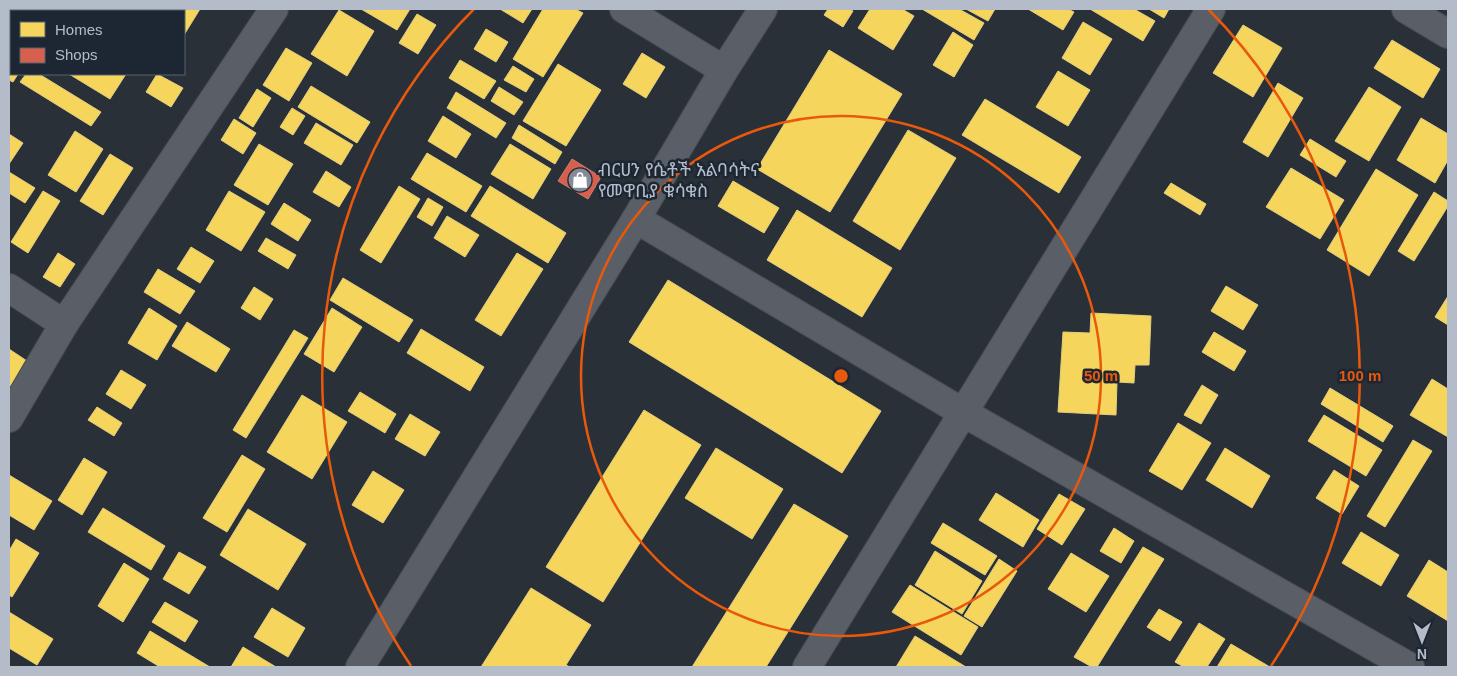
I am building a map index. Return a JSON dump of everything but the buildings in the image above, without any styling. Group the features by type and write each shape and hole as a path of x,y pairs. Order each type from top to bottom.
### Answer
{"street":[{"path":"9,418 64,324 274,9"},
{"path":"624,9 724,70"},
{"path":"360,667 763,9"},
{"path":"807,667 1211,9"},
{"path":"1406,9 1448,34"},
{"path":"636,219 964,413 1410,667"},
{"path":"9,288 64,324"}],"place":[{"name":"ብርሀን የሴቶች አልባሳትና የመዋቢያ ቁሳቁስ","path":"580,180"}]}
